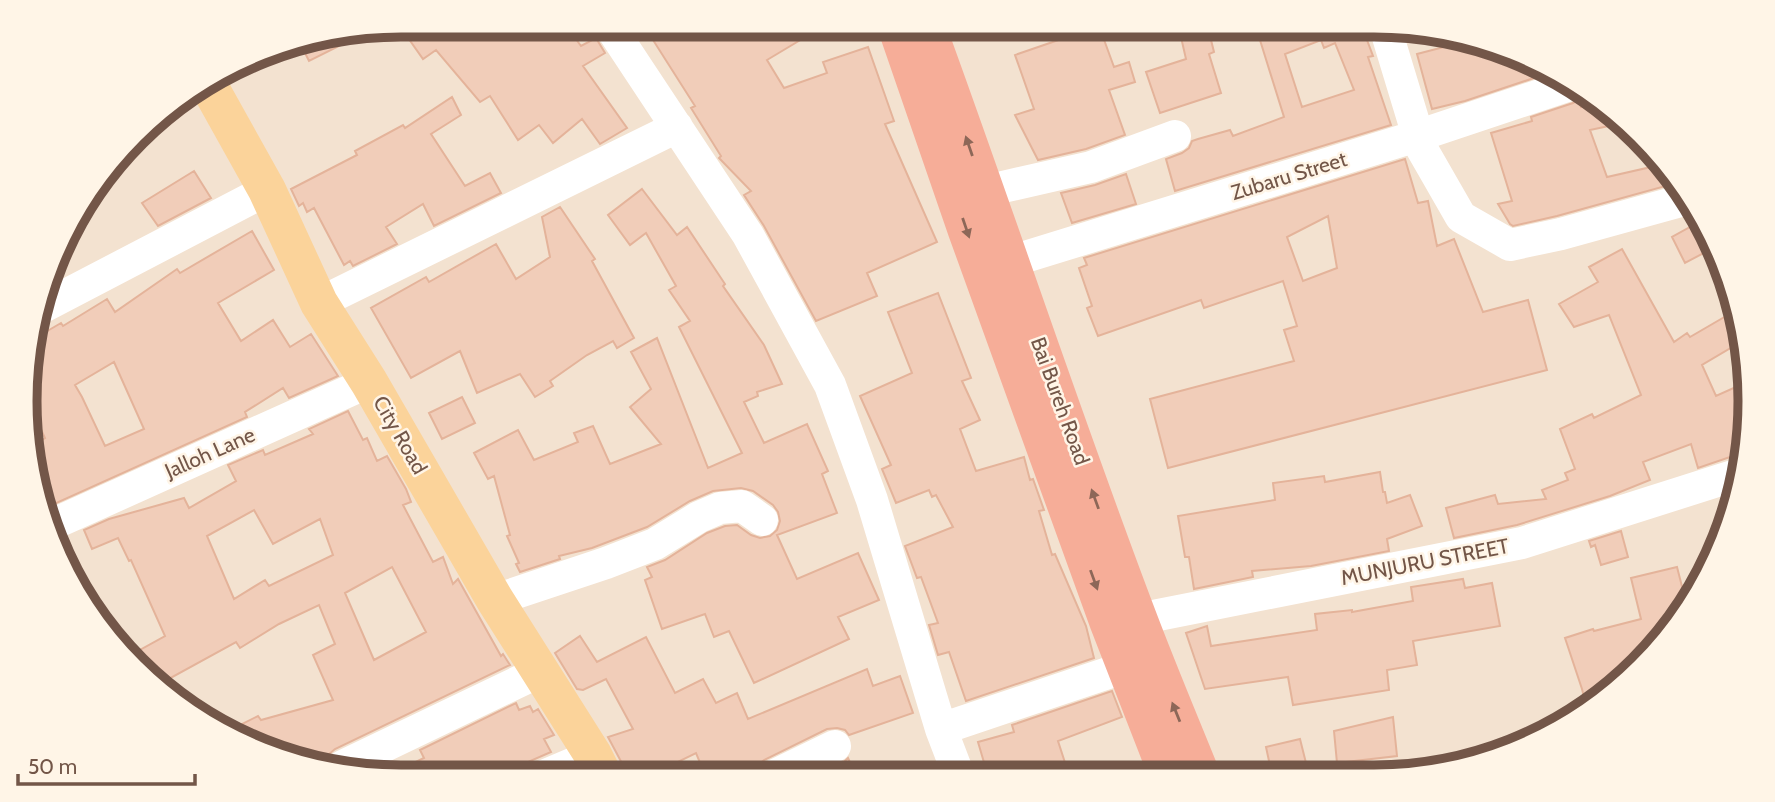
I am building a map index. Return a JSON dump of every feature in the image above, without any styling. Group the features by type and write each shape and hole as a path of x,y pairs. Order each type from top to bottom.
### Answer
{"highway":[{"name":"Bai Bureh Road","path":"900,37 967,231 1123,620 1196,765"},
{"name":"Bai Bureh Road","path":"931,37 1009,262 1123,620 1126,667 1164,765"}],"main road":[{"name":"City Road","path":"212,90 267,190 319,303 369,382 495,600 541,670 597,765"}],"street":[{"path":"618,37 748,235 830,385 872,500 955,765"},
{"path":"1388,38 1417,135 1461,217 1510,245 1679,202"},
{"name":"Zubaru Street","path":"1009,262 1560,88"},
{"path":"319,303 677,127"},
{"path":"985,191 1091,167 1175,136"},
{"path":"50,303 267,190"},
{"name":"Jalloh Lane","path":"57,522 369,382"},
{"name":"MUNJURU STREET","path":"1123,620 1522,543 1730,477"},
{"path":"495,600 654,544 699,517 720,508 741,506 762,520"},
{"path":"942,729 1126,667"},
{"path":"352,762 541,670"},
{"path":"796,765 835,746"}],"shaded area":[{"path":"1374,37 1445,44 1513,64 1576,98 1632,143 1677,199 1711,262 1731,330 1738,401 1731,472 1711,540 1689,583 1663,623 1632,659 1596,690 1556,716 1513,738 1468,753 1422,762 1374,765 401,765 330,758 262,738 199,704 161,675 143,659 112,623 86,583 64,540 44,472 37,401 40,353 49,307 74,240 112,179 143,143 199,98 262,64 307,49 377,38"}],"building":[{"path":"407,37 574,37 581,46 596,38 605,53 583,66 627,128 600,144 582,119 553,143 539,125 518,140 490,96 480,102 436,50 423,59"},
{"path":"805,37 767,60 784,88 827,73 823,62 868,47 894,121 885,124 937,242 867,273 877,296 816,321 744,195 751,191 719,158 721,156 691,108 695,106 653,40"},
{"path":"1067,37 1103,37 1114,67 1129,62 1135,82 1109,90 1125,135 1086,149 1038,160 1015,115 1034,109 1015,55"},
{"path":"1181,37 1210,37 1214,52 1209,54 1221,93 1160,113 1146,72 1186,59"},
{"path":"1259,37 1366,37 1373,56 1368,57 1391,125 1175,191 1166,159 1182,153 1189,148 1192,141 1230,130 1233,136 1284,117","holes":["1321,40 1324,48 1335,43 1354,90 1302,107 1285,54"]},
{"path":"350,41 309,61 304,50"},
{"path":"1451,45 1491,56 1539,76 1432,109 1417,54"},
{"path":"452,97 461,115 431,134 465,186 490,173 501,193 434,226 423,204 386,227 397,244 353,266 350,261 344,265 314,208 307,212 303,203 299,206 291,189 357,155 355,151 403,125 405,128"},
{"path":"1578,100 1581,107 1587,106 1612,125 1590,130 1607,177 1653,167 1668,186 1513,226 1498,204 1512,201 1491,133 1532,121 1531,117"},
{"path":"1405,159 1418,203 1428,201 1437,246 1454,239 1483,312 1528,300 1547,370 1168,468 1150,399 1294,361 1284,330 1297,326 1283,281 1204,308 1201,300 1098,336 1087,308 1092,306 1079,268 1087,265 1084,258","holes":["1328,216 1337,268 1303,281 1287,237"]},
{"path":"194,171 211,198 158,226 142,203"},
{"path":"1126,174 1136,204 1072,223 1061,193"},
{"path":"642,189 677,235 687,227 764,345 782,384 757,392 758,396 744,402 764,443 807,424 828,471 822,474 837,513 777,535 797,579 858,553 879,600 838,617 849,639 754,683 729,631 714,637 705,614 662,629 645,580 652,577 647,567 665,560 707,533 725,526 737,525 760,538 770,536 777,530 780,521 773,505 753,491 741,488 713,491 690,501 647,527 520,572 516,564 519,563 507,536 510,535 494,476 488,479 474,453 518,430 534,460 578,442 574,433 593,426 610,464 661,444 630,407 651,389 631,352 657,338 708,468 742,453 679,327 690,321 669,290 676,286 646,233 630,245 608,215"},
{"path":"560,207 595,259 592,261 634,338 617,348 613,341 587,355 550,381 553,386 535,397 520,374 477,393 460,351 411,378 371,308 426,277 429,282 496,244 516,279 550,257 542,217"},
{"path":"1693,225 1706,252 1685,263 1672,237"},
{"path":"252,231 274,270 218,303 241,341 273,320 290,347 311,334 338,376 289,398 283,388 245,412 247,417 52,505 40,449 39,441 45,438 38,423 38,377 43,333 61,323 63,326 107,299 115,312 177,269 180,273","holes":["114,362 144,429 105,446 75,385"]},
{"path":"1622,249 1674,342 1687,333 1690,337 1728,315 1734,346 1702,365 1716,396 1737,386 1734,457 1698,468 1691,444 1643,462 1650,480 1610,496 1517,525 1454,538 1446,508 1495,495 1498,504 1546,499 1542,490 1568,480 1565,473 1575,469 1560,429 1592,414 1594,418 1641,395 1609,315 1574,327 1559,304 1598,282 1589,267"},
{"path":"938,293 971,378 962,381 980,420 960,429 976,471 1024,457 1030,480 1033,479 1044,510 1039,511 1052,555 1055,554 1086,626 1094,658 966,701 949,652 938,655 929,625 938,623 921,577 917,578 905,546 953,527 936,495 932,497 929,490 896,503 882,469 891,465 860,396 912,373 888,312"},
{"path":"462,397 475,423 442,439 429,413"},
{"path":"348,411 363,440 367,438 377,461 387,456 411,502 403,505 433,562 443,557 453,584 458,579 501,656 503,654 510,665 335,749 324,757 284,746 237,726 258,716 261,720 333,700 313,655 335,644 319,605 279,624 240,648 236,642 167,680 137,652 165,636 131,560 129,561 118,538 92,549 84,530 109,519 184,498 189,508 236,481 228,465 263,450 265,455 313,434 309,429","holes":["254,510 273,544 320,519 333,555 269,586 265,580 234,599 207,536","392,567 426,632 374,660 345,593"]},
{"path":"1380,472 1387,503 1410,495 1422,526 1387,539 1389,551 1311,566 1252,571 1253,577 1194,589 1178,516 1275,500 1273,483 1324,476 1325,482"},
{"path":"1621,531 1628,557 1601,565 1595,545 1591,547 1589,541"},
{"path":"1677,567 1683,592 1663,623 1632,659 1584,698 1565,638 1641,619 1631,578"},
{"path":"1463,579 1465,588 1492,583 1500,626 1413,641 1417,665 1387,670 1389,690 1293,705 1288,677 1205,689 1186,633 1207,626 1211,646 1317,630 1315,614 1352,612 1413,601 1411,587"},
{"path":"580,636 597,662 646,637 675,693 703,679 716,703 737,693 748,719 867,669 873,686 900,676 913,713 849,735 845,730 827,729 758,765 701,765 696,753 672,765 623,765 608,737 633,729 606,679 583,690 577,689 555,653"},
{"path":"1112,691 1122,717 1058,741 1066,765 985,765 978,742 1014,732 1012,725"},
{"path":"516,703 519,710 530,706 533,712 538,709 554,735 544,739 551,752 521,765 409,765 424,758 420,750"},
{"path":"1393,717 1397,756 1337,763 1334,731"},
{"path":"1300,739 1306,765 1270,765 1266,747"},
{"path":"848,758 851,765 839,765"}]}
